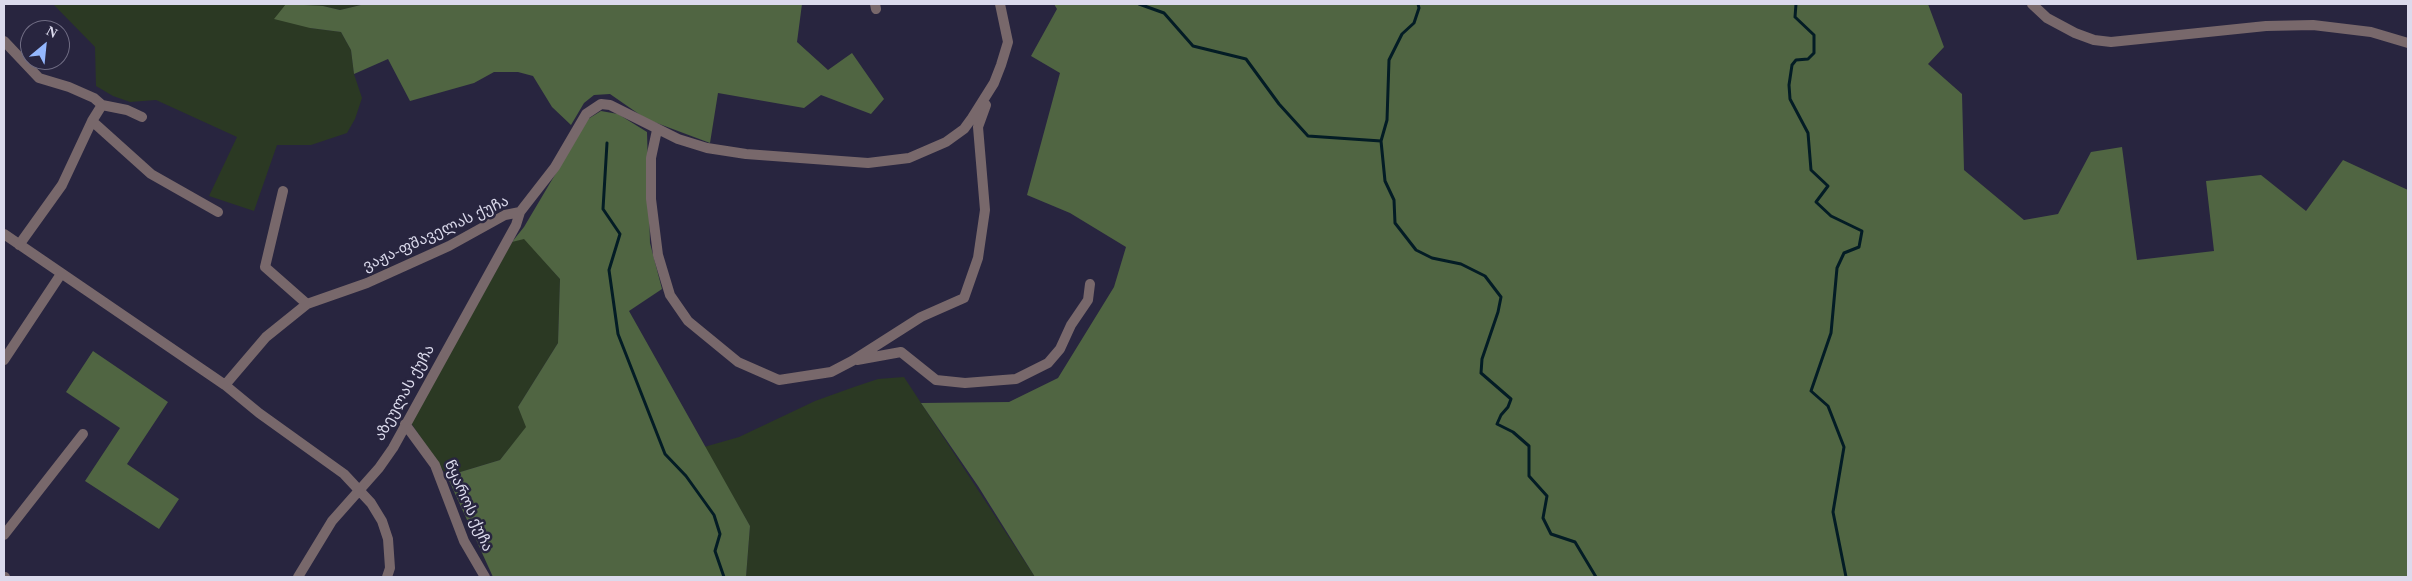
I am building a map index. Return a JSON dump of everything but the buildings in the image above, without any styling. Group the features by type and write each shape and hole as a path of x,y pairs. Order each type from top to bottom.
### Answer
{"street":[{"name":"ვაჟა-ფშაველას ქუჩა","path":"225,385 266,337 307,304 367,283 449,246 505,215 520,212 555,167 586,114 601,104 610,105 657,130 707,148 746,154 850,163 888,162 909,158 946,142 964,129 994,83 1008,42 1005,20 1000,4"},
{"path":"2032,4 2048,18 2075,33 2094,40 2112,42 2266,26 2313,25 2371,32 2408,43"},
{"path":"4,41 39,78 69,87 94,98 102,105 127,110 142,117"},
{"path":"657,130 651,158 651,199 658,256 670,295 688,321 738,362 778,380 831,372 852,361 921,317 964,298 978,258 985,210 978,127 982,113 991,97 994,83"},
{"path":"19,245 62,185 92,121 102,105"},
{"path":"92,121 152,174 218,212"},
{"path":"283,190 265,267 307,304"},
{"name":"აზეულას ქუჩა","path":"298,577 332,521 379,468 516,225 520,212"},
{"path":"4,234 225,385 259,413 344,474 378,515 388,539 390,568 387,577"},
{"path":"4,360 61,274"},
{"path":"852,361 901,352 936,380 965,383 1016,379 1048,362 1060,349 1071,325 1088,300 1090,284"},
{"name":"წყაროს ქუჩა","path":"405,424 435,465 464,541 485,577"},
{"path":"4,535 83,434"}],"green space":[{"path":"53,4 365,4 340,10 323,6 306,6 310,28 341,32 351,50 354,74 362,98 355,119 347,133 311,145 277,145 254,211 209,196 237,137 156,100 130,102 113,96 96,86 95,47"},
{"path":"286,4 323,6 340,10 365,4 802,4 797,42 828,70 852,53 884,99 871,114 821,95 804,108 718,93 710,143 646,119 610,94 594,95 584,103 571,125 552,107 533,76 518,72 494,72 474,83 410,101 388,59 354,74 351,50 341,32 310,28 274,19"},
{"path":"1054,4 1928,4 1944,47 1928,64 1962,94 1964,170 2024,220 2058,214 2091,152 2122,147 2137,260 2214,251 2206,181 2261,175 2306,211 2343,160 2408,190 2408,577 1035,577 978,486 921,403 1009,402 1058,378 1114,287 1126,247 1070,213 1027,195 1060,73 1031,56 1057,9"},
{"path":"601,111 618,114 647,132 650,243 662,289 629,311 750,526 746,577 493,577 447,476 500,460 526,427 518,407 558,343 560,279 524,239 512,242 524,227 588,119"},
{"path":"524,238 560,279 558,343 518,407 527,427 500,460 447,476 411,423 512,242"},
{"path":"93,351 168,402 127,464 179,499 159,529 85,481 120,428 66,392"},
{"path":"904,377 1035,577 746,577 750,526 704,447 739,437 815,401 854,387 878,379"}],"waterway":[{"path":"1139,4 1164,13 1193,46 1246,59 1279,104 1308,136 1381,141"},
{"path":"1418,4 1419,8 1414,23 1402,34 1389,60 1387,120 1381,141 1385,181 1394,200 1395,223 1416,250 1432,258 1461,264 1485,276 1501,297 1498,312 1482,359 1481,373 1511,399 1497,424 1513,432 1529,446 1529,476 1547,496 1543,518 1551,534 1575,542 1596,577"},
{"path":"1796,4 1795,17 1814,35 1814,53 1808,59 1796,60 1792,65 1789,85 1790,99 1808,133 1811,170 1828,186 1816,202 1831,216 1862,231 1859,247 1844,253 1837,268 1831,333 1811,391 1828,406 1844,447 1833,512 1846,577"},
{"path":"607,143 603,209 620,234 609,270 618,334 665,454 686,476 714,515 720,534 715,551 724,577"}]}
